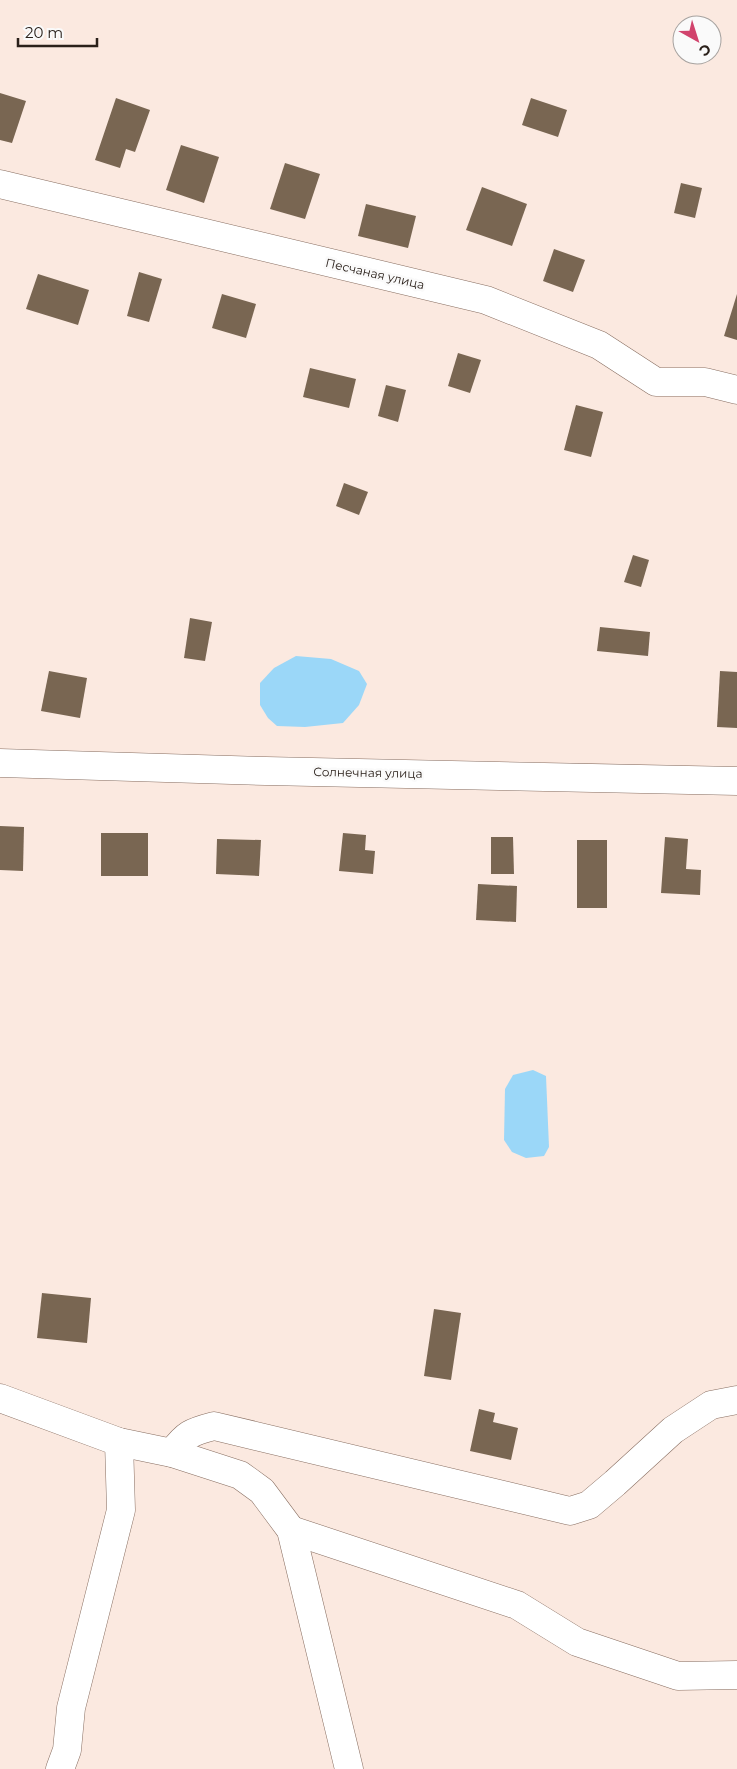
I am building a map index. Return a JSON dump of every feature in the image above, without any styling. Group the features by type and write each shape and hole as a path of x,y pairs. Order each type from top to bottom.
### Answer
{"street":[{"name":"Песчаная улица","path":"0,184 486,300 599,345 656,382 704,382 737,390"},
{"name":"Солнечная улица","path":"0,763 737,781"},
{"path":"0,1398 119,1442 172,1453 240,1475 262,1491 291,1530 349,1769"},
{"path":"172,1453 180,1442 193,1432 214,1426 570,1511 590,1505 673,1430 711,1404 737,1400"},
{"path":"60,1769 67,1750 71,1708 121,1510 119,1442"},
{"path":"291,1530 517,1606 577,1642 678,1676 737,1675"}],"water":[{"path":"296,656 331,659 359,671 367,684 359,705 343,723 305,727 277,726 268,718 260,705 260,683 274,668"},
{"path":"533,1070 546,1076 549,1147 544,1156 526,1158 512,1152 504,1140 505,1089 513,1075"}],"building":[{"path":"0,93 26,101 12,143 0,140"},
{"path":"116,98 150,110 135,152 126,149 120,168 95,160"},
{"path":"531,98 567,110 558,137 522,125"},
{"path":"181,145 219,157 204,203 166,190"},
{"path":"285,163 320,174 305,219 270,209"},
{"path":"681,183 702,188 695,218 674,213"},
{"path":"482,187 527,204 512,246 466,230"},
{"path":"366,204 416,216 408,248 358,236"},
{"path":"554,249 585,260 573,292 543,281"},
{"path":"139,272 162,279 149,322 127,316"},
{"path":"38,274 89,290 78,325 26,309"},
{"path":"222,294 256,304 246,338 212,328"},
{"path":"737,294 737,340 724,336"},
{"path":"458,353 481,360 470,393 448,386"},
{"path":"310,368 356,379 349,408 303,397"},
{"path":"386,385 406,390 398,422 378,416"},
{"path":"576,405 603,412 591,457 564,450"},
{"path":"344,483 368,492 359,515 336,506"},
{"path":"633,555 649,560 641,587 624,582"},
{"path":"190,618 212,622 205,661 184,658"},
{"path":"600,627 650,632 648,656 597,651"},
{"path":"49,671 87,678 80,718 41,711"},
{"path":"720,671 737,672 737,728 717,727"},
{"path":"0,826 24,827 23,871 0,870"},
{"path":"101,833 148,833 148,876 101,876"},
{"path":"343,833 366,835 365,850 375,851 373,874 339,871"},
{"path":"491,837 513,837 514,874 491,874"},
{"path":"665,837 688,839 686,869 701,870 700,895 661,893"},
{"path":"217,839 261,840 259,876 216,874"},
{"path":"577,840 607,840 607,908 577,908"},
{"path":"478,884 517,886 516,922 476,920"},
{"path":"42,1293 91,1298 87,1343 37,1338"},
{"path":"434,1309 461,1313 451,1380 424,1376"},
{"path":"479,1409 495,1413 493,1422 518,1428 511,1460 470,1451"}]}
